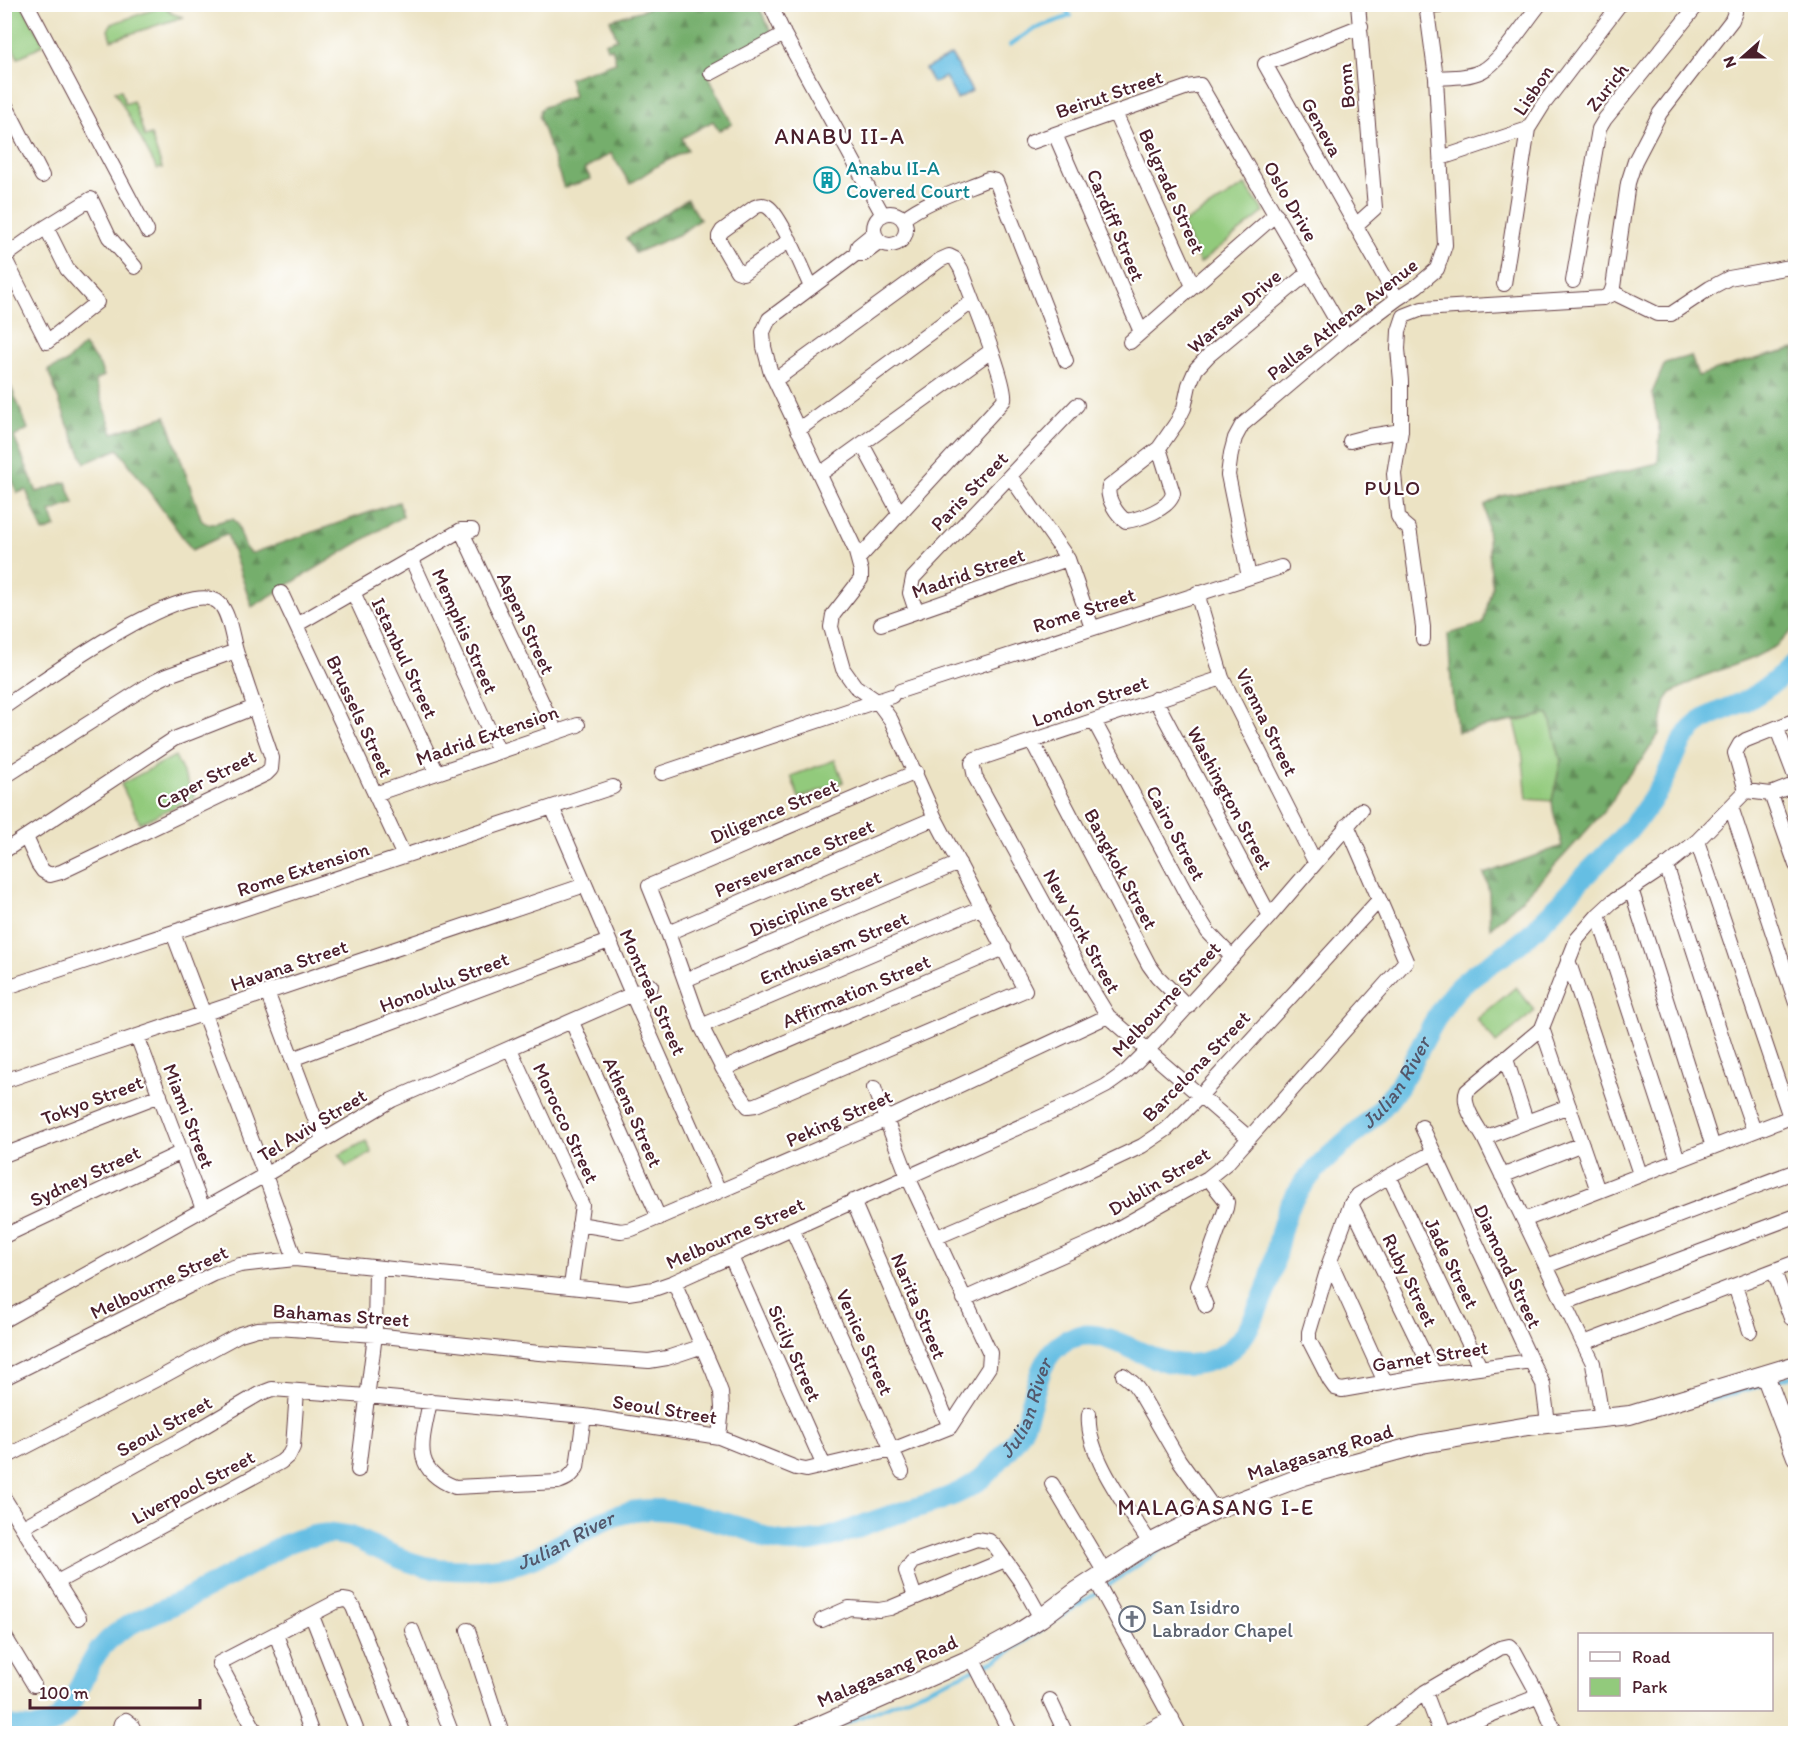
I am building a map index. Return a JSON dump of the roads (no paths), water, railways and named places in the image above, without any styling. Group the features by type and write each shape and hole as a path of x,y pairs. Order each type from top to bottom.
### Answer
{"main road":[{"name":"Malagasang Road","path":"800,1734 972,1658 1018,1633 1150,1543 1215,1510 1304,1476 1422,1444 1548,1423 1630,1415 1796,1365"},
{"path":"1765,1375 1796,1457"}],"street":[{"path":"27,4 147,231"},
{"path":"770,4 784,34 883,215"},
{"name":"Bonn","path":"1355,226 1376,208 1358,4"},
{"path":"1426,5 1451,4"},
{"path":"1436,78 1466,76 1480,72 1491,65 1540,4"},
{"name":"Lisbon","path":"1504,284 1528,129 1543,105 1620,4"},
{"name":"Zurich","path":"1573,281 1599,129 1698,4"},
{"path":"1423,639 1410,534 1398,516 1395,495 1394,474 1401,431 1401,381 1398,349 1399,331 1404,316 1422,309 1603,298 1612,292 1628,183 1635,161 1660,113 1733,18 1735,4"},
{"name":"Pallas Athena Avenue","path":"1249,577 1228,476 1235,438 1242,425 1346,337 1437,269 1445,245 1436,78 1426,5"},
{"name":"Geneva","path":"1360,26 1264,64 1397,299"},
{"path":"711,73 784,34"},
{"name":"Beirut Street","path":"1032,142 1188,87 1200,85"},
{"name":"Oslo Drive","path":"1200,85 1346,337"},
{"path":"4,102 42,176"},
{"name":"Belgrade Street","path":"1115,112 1193,286"},
{"path":"1441,158 1528,129"},
{"name":"Cardiff Street","path":"1055,134 1141,332"},
{"path":"903,219 927,204 987,179 996,181 1066,361"},
{"path":"46,227 67,269 97,302 47,342 4,257 46,227 90,198 109,237 135,267"},
{"path":"790,240 743,273 738,271 718,240 722,231 755,207 767,205 774,212 790,240 811,287"},
{"path":"894,214 903,219 906,230 902,240 892,246 877,237 875,226 883,215 894,214"},
{"path":"1130,342 1276,214"},
{"path":"668,933 701,1026 723,1069 748,1106 756,1105 1025,990 935,818 916,771 891,720 877,702 855,686 843,669 831,627 833,615 861,579 858,559 770,370 764,347 763,332 770,319 856,254 858,246 877,237"},
{"path":"775,380 939,260 949,256 955,259 973,300 1006,394 1004,400 858,559"},
{"path":"1612,292 1657,315 1671,314 1729,278 1796,266"},
{"name":"Warsaw Drive","path":"1159,448 1173,498 1164,507 1126,521 1122,519 1108,496 1109,487 1159,448 1184,408 1189,385 1196,369 1209,355 1309,272"},
{"path":"798,430 973,300"},
{"path":"820,474 991,351"},
{"name":"Paris Street","path":"916,611 910,593 913,578 1077,405"},
{"path":"1350,441 1401,431"},
{"path":"862,444 900,514"},
{"path":"1010,476 1068,559 1092,628"},
{"name":"Aspen Street","path":"411,558 466,530 556,732"},
{"path":"296,625 411,558"},
{"name":"Memphis Street","path":"411,558 499,752"},
{"name":"Madrid Street","path":"880,624 1068,559"},
{"name":"Rome Street","path":"662,772 1281,567"},
{"name":"Istanbul Street","path":"353,592 437,773"},
{"name":"Brussels Street","path":"281,593 404,856"},
{"name":"Vienna Street","path":"1197,593 1222,678 1315,862"},
{"name":"Caper Street","path":"4,707 118,632 152,614 186,601 210,598 218,602 225,610 236,651 272,758 270,769 266,774 61,872 50,874 42,871 26,837"},
{"path":"4,777 152,683 236,651"},
{"name":"London Street","path":"972,763 975,760 1222,678"},
{"name":"Washington Street","path":"1155,699 1270,916"},
{"path":"4,851 174,739 255,707"},
{"path":"1746,791 1735,749 1746,740 1796,720"},
{"name":"Cairo Street","path":"1094,721 1198,916 1208,932 1232,957"},
{"name":"Madrid Extension","path":"375,794 578,725"},
{"path":"1777,729 1796,779"},
{"name":"Bangkok Street","path":"1032,741 1149,964 1157,976 1188,1007"},
{"name":"New York Street","path":"972,763 975,777 1108,1016 1249,1138"},
{"name":"Diligence Street","path":"668,933 649,886 916,771"},
{"path":"1746,791 1771,794 1796,784"},
{"name":"Rome Extension","path":"4,988 613,787"},
{"path":"1602,1418 1593,1363 1466,1105 1465,1096 1467,1091 1542,1028 1577,939 1598,915 1612,902 1666,866 1697,841 1746,791"},
{"path":"1771,794 1790,830 1796,865"},
{"name":"Montreal Street","path":"552,807 719,1191"},
{"path":"1731,807 1796,1003"},
{"name":"Melbourne Street","path":"4,1378 213,1274 240,1265 295,1259 628,1293 654,1289 674,1282 1106,1086 1127,1071 1188,1007 1361,810"},
{"name":"Perseverance Street","path":"668,933 935,818"},
{"path":"1347,825 1379,900"},
{"path":"1524,1220 1793,1116 1697,841"},
{"name":"Discipline Street","path":"685,980 959,863"},
{"path":"1666,866 1754,1131"},
{"name":"Havana Street","path":"4,1082 585,885"},
{"path":"1631,889 1713,1147"},
{"name":"Dublin Street","path":"964,1299 1098,1239 1208,1178 1228,1162 1406,961 1379,900"},
{"name":"Barcelona Street","path":"937,1237 1142,1146 1167,1129 1379,900"},
{"name":"Enthusiasm Street","path":"701,1026 982,907"},
{"path":"1598,915 1677,1160"},
{"path":"173,933 295,1259"},
{"name":"Honolulu Street","path":"292,1059 609,941"},
{"name":"Affirmation Street","path":"723,1069 1004,948"},
{"path":"1568,960 1640,1174"},
{"name":"Tel Aviv Street","path":"4,1320 265,1175 392,1100 651,986"},
{"path":"267,992 323,1140"},
{"name":"Peking Street","path":"579,1224 621,1231 632,1229 885,1120 1108,1016"},
{"name":"Athens Street","path":"572,1022 659,1218"},
{"path":"1542,1028 1598,1191"},
{"name":"Miami Street","path":"137,1036 203,1209"},
{"name":"Morocco Street","path":"510,1049 582,1205 571,1286"},
{"path":"1506,1059 1526,1121"},
{"path":"874,1088 908,1177 990,1353 989,1367 950,1427"},
{"name":"Tokyo Street","path":"4,1155 160,1095"},
{"path":"1484,1138 1569,1106"},
{"name":"Diamond Street","path":"1422,1127 1543,1384 1548,1423"},
{"path":"1502,1176 1582,1144"},
{"name":"Sydney Street","path":"4,1236 182,1152"},
{"path":"1385,1382 1330,1262 1351,1204 1358,1196 1434,1152"},
{"path":"1546,1266 1796,1171"},
{"name":"Jade Street","path":"1389,1176 1480,1367"},
{"path":"1206,1306 1198,1286 1227,1203 1208,1178"},
{"name":"Narita Street","path":"853,1201 950,1427"},
{"name":"Ruby Street","path":"1351,1204 1434,1374"},
{"path":"1564,1303 1796,1216"},
{"name":"Venice Street","path":"792,1229 902,1472"},
{"name":"Sicily Street","path":"731,1257 824,1466"},
{"name":"Garnet Street","path":"1330,1262 1308,1332 1309,1340 1335,1388 1342,1390 1434,1374 1531,1361"},
{"path":"1584,1343 1796,1262"},
{"path":"358,1470 375,1335 376,1268"},
{"path":"1774,1271 1791,1318"},
{"path":"674,1282 721,1392 720,1437"},
{"path":"1735,1286 1750,1331"},
{"name":"Bahamas Street","path":"4,1458 240,1334 257,1329 278,1328 375,1335 539,1353 649,1361 667,1358 702,1346"},
{"path":"1123,1376 1139,1391 1179,1460 1215,1510"},
{"name":"Seoul Street","path":"23,1527 259,1394 272,1389 584,1416 720,1437 806,1470 892,1450 950,1427"},
{"name":"Liverpool Street","path":"57,1582 281,1462 289,1455 292,1447 297,1391"},
{"path":"430,1401 422,1449 424,1462 430,1472 440,1481 455,1487 558,1482 568,1479 577,1467 584,1416"},
{"path":"1089,1414 1090,1437 1100,1460 1150,1543"},
{"path":"1052,1484 1180,1734"},
{"path":"4,1498 79,1618"},
{"path":"915,1597 906,1571 912,1562 977,1539 983,1539 989,1541 1005,1560 1021,1582 1041,1618"},
{"path":"822,1620 849,1608 884,1610 1005,1560"},
{"path":"257,1734 219,1664 343,1600 349,1601 353,1607 404,1734"},
{"path":"312,1616 358,1734"},
{"path":"412,1630 452,1734"},
{"path":"468,1630 502,1734"},
{"path":"276,1634 312,1734"},
{"path":"5,1637 34,1685"},
{"path":"1374,1733 1425,1692 1500,1648 1509,1646 1515,1652 1539,1696 1556,1734"},
{"path":"972,1658 1011,1734"},
{"path":"1425,1692 1442,1734 1539,1696"},
{"path":"1050,1700 1066,1734"},
{"path":"1142,1734 1172,1718"},
{"path":"118,1734 121,1723 126,1720 131,1724 135,1734"}],"water":[{"path":"951,55 972,91 957,99 945,77 933,83 925,69"}],"waterway":[{"path":"1010,45 1032,30 1070,16 1064,4"},
{"name":"Julian River","path":"4,1726 34,1728 51,1724 67,1709 95,1656 122,1629 193,1595 294,1541 317,1535 346,1535 422,1566 469,1570 496,1568 534,1558 592,1526 616,1516 642,1510 667,1510 694,1515 778,1541 802,1542 822,1539 943,1499 982,1478 1019,1435 1046,1360 1062,1343 1081,1335 1099,1336 1160,1360 1182,1364 1204,1362 1228,1351 1244,1335 1269,1282 1286,1214 1297,1193 1315,1170 1370,1120 1391,1097 1444,1005 1455,991 1470,977 1529,935 1627,832 1654,797 1681,742 1694,726 1756,695 1796,663"},
{"path":"1775,1381 1796,1375"},
{"path":"1707,1401 1763,1385"},
{"path":"1106,1587 1176,1539"},
{"path":"844,1724 997,1660 1097,1592"}],"place":[{"name":"Anabu II-A Covered Court","path":"827,180"},
{"name":"San Isidro Labrador Chapel","path":"1132,1619"}],"district":[{"name":"ANABU II-A","path":"840,136"},
{"name":"PULO","path":"1393,488"},
{"name":"MALAGASANG I-E","path":"1216,1507"}]}
